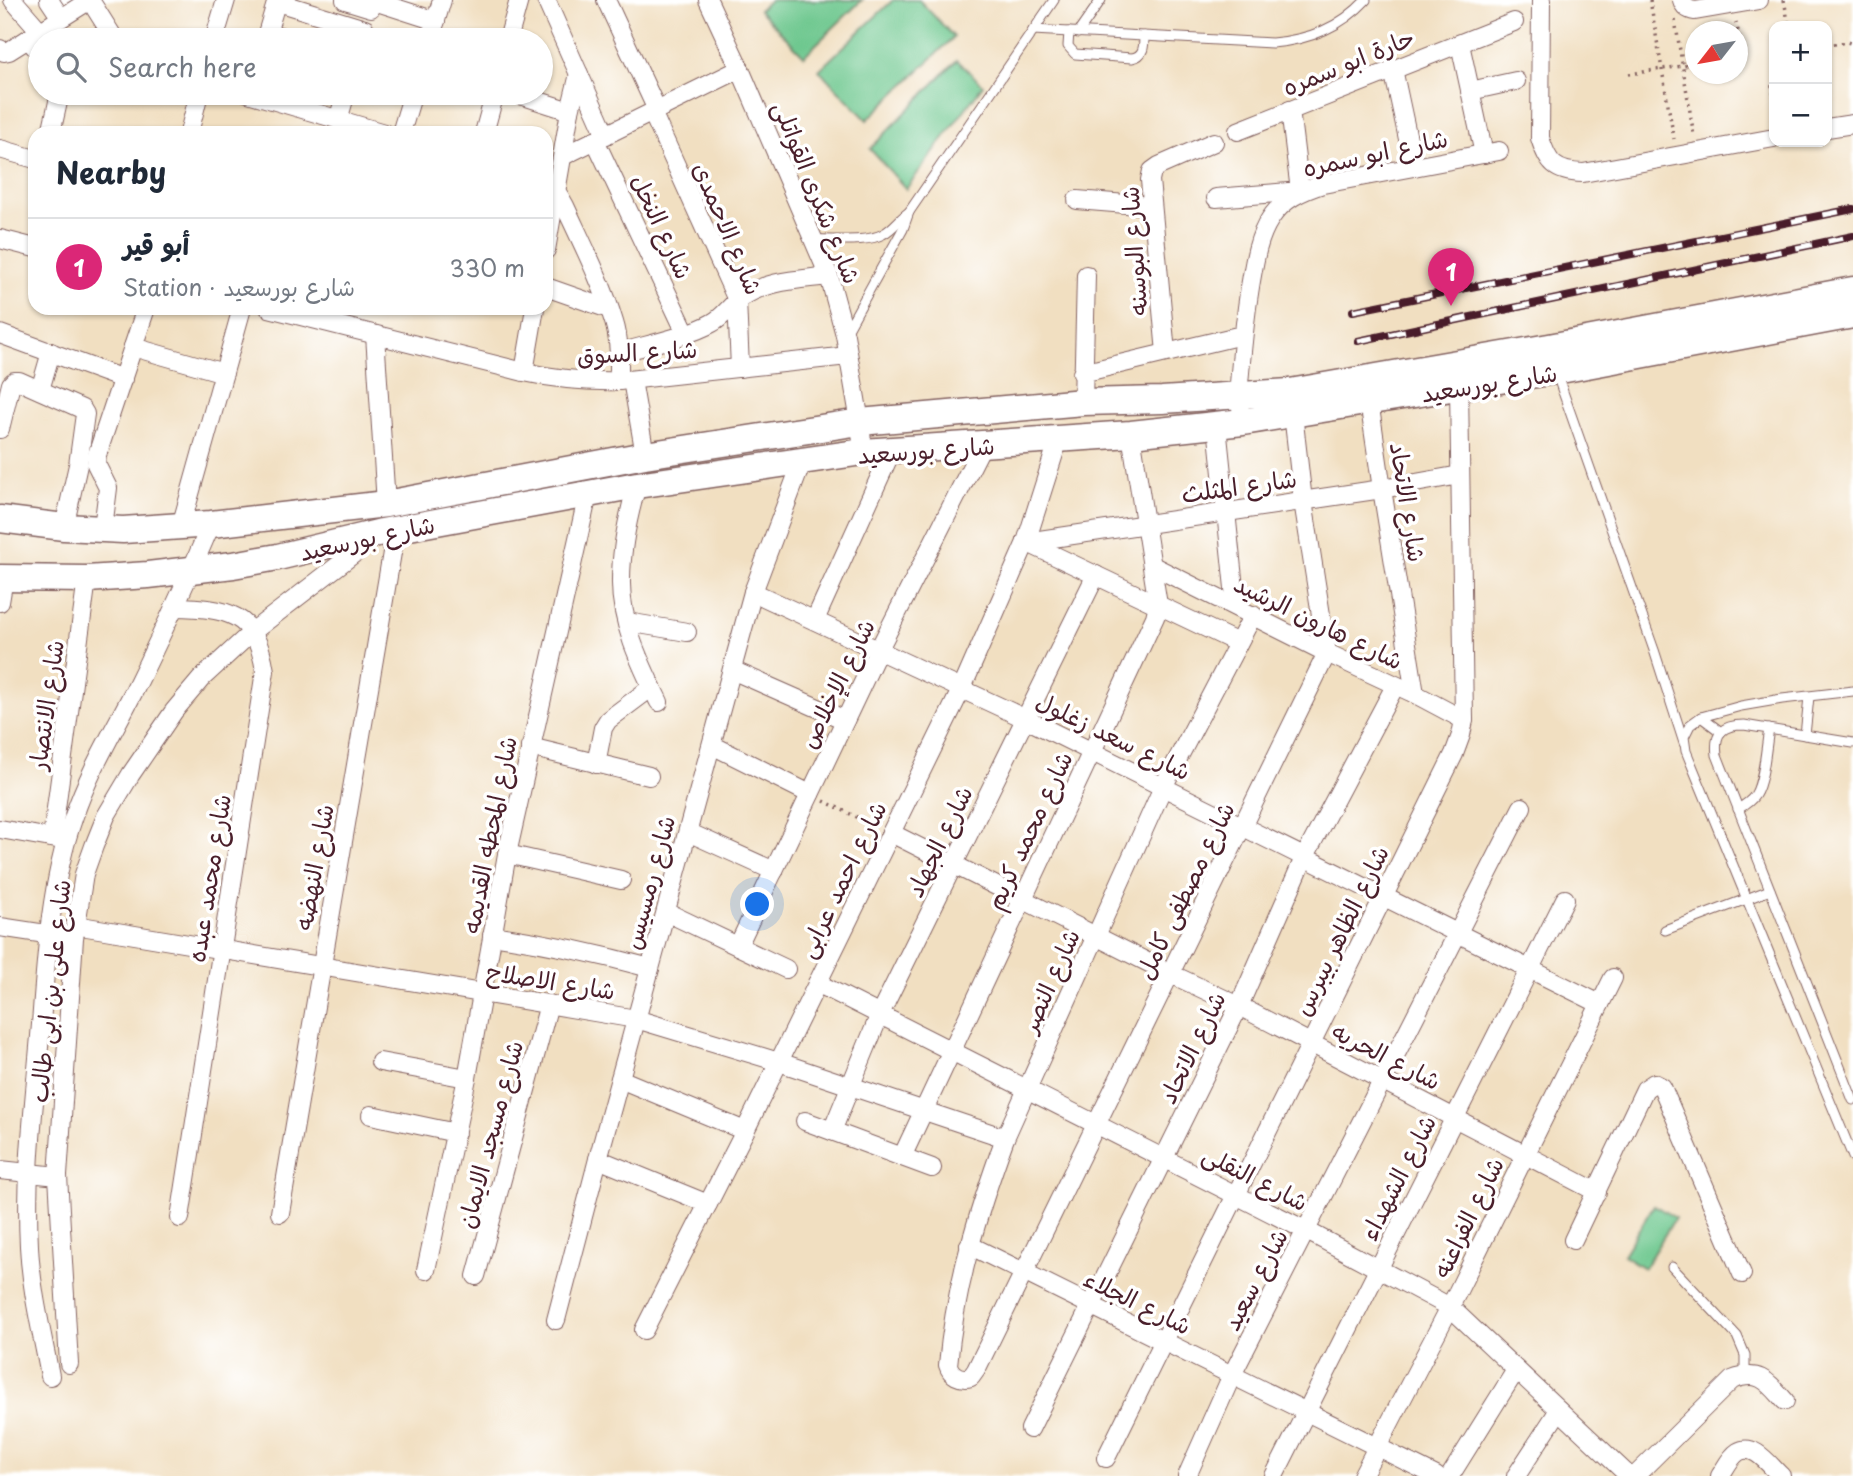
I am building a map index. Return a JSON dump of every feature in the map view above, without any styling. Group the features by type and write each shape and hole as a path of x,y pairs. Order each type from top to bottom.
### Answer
{"main road":[{"name":"شارع بورسعيد","path":"0,519 64,527 123,530 211,524 386,503 645,455 860,422 1083,402 1238,396 1292,403 1370,401 1460,387 1552,359 1853,290"},
{"name":"شارع بورسعيد","path":"1,586 192,570 278,556 389,531 637,485 863,452 1130,434 1230,424 1292,403 1552,359 1853,315"}],"street":[{"path":"49,0 61,18"},
{"path":"45,28 90,0 108,28"},
{"path":"218,28 226,0"},
{"path":"345,0 373,3 436,21"},
{"path":"434,28 442,0"},
{"path":"511,28 519,0"},
{"name":"شارع النخل","path":"546,0 579,74 601,137 686,333"},
{"name":"شارع الاحمدى","path":"606,0 737,300 740,368"},
{"name":"شارع شكرى القواتلى","path":"708,0 829,276 845,335 863,452"},
{"path":"1541,0 1540,138 1545,155 1555,166 1569,173 1583,173 1769,139"},
{"path":"1678,7 1684,6 1695,11 1759,0"},
{"path":"269,28 277,1 346,28"},
{"path":"12,2 29,28"},
{"path":"366,28 373,3"},
{"name":"حارة ابو سمره","path":"1238,131 1514,22"},
{"path":"0,49 9,51 28,39"},
{"path":"1460,44 1470,91 1516,81"},
{"path":"564,156 740,69"},
{"path":"1393,69 1414,167"},
{"path":"553,183 564,156 570,111 579,74"},
{"name":"شارع ابو سمره","path":"1230,424 1238,396 1242,335 1260,239 1270,219 1285,202 1300,191 1323,184 1491,152 1470,91"},
{"path":"53,126 57,105"},
{"path":"191,126 196,105"},
{"path":"289,105 359,126"},
{"path":"338,120 342,105"},
{"path":"403,126 409,105"},
{"path":"486,126 492,105"},
{"path":"551,105 570,111"},
{"path":"1216,198 1300,191 1290,110"},
{"path":"1832,127 1853,124"},
{"name":"شارع البوسنه","path":"1166,353 1151,206 1152,171 1214,142"},
{"path":"0,149 28,157"},
{"path":"553,192 593,269 614,323 645,455"},
{"path":"1077,200 1151,206"},
{"path":"0,239 28,246"},
{"path":"1083,402 1086,275"},
{"path":"619,353 712,323 737,300 771,283 829,276"},
{"path":"553,289 609,309"},
{"path":"103,528 108,488 96,464 97,455 144,315"},
{"path":"181,526 240,315"},
{"name":"شارع السوق","path":"296,315 566,380 626,381 848,356"},
{"path":"524,372 534,315"},
{"path":"0,334 122,379"},
{"path":"375,335 386,503"},
{"path":"1082,373 1242,335"},
{"path":"133,347 224,373"},
{"path":"40,390 51,352"},
{"path":"0,429 14,381 82,409 85,414 78,465 64,527"},
{"name":"شارع الظاهر بيبرس","path":"1106,1458 1384,897 1461,735 1464,720 1460,387"},
{"name":"شارع الاتحاد","path":"1370,401 1415,694"},
{"path":"1292,403 1303,501 1327,653"},
{"path":"1230,424 1227,512 1236,607"},
{"path":"1130,434 1158,605"},
{"name":"شارع احمد عرابى","path":"644,1330 745,1131 962,688 1026,542 1059,438"},
{"name":"شارع الإخلاص","path":"738,946 879,649 983,444"},
{"path":"815,620 892,450"},
{"name":"شارع رمسيس","path":"556,1320 753,592 802,462"},
{"path":"78,465 99,472"},
{"name":"شارع المثلث","path":"1026,542 1460,475"},
{"path":"596,764 603,728 608,720 655,694 640,663 627,622 621,583 622,550 637,485"},
{"name":"شارع المحطه القديمه","path":"426,1270 467,1078 507,854 588,494"},
{"name":"شارع على بن ابى طالب","path":"50,1376 31,1269 29,1174 48,934 59,839 74,814 98,756 135,689 211,524"},
{"name":"شارع على بن ابى طالب","path":"69,1364 58,1177 75,932 84,874 94,846 106,816 131,774 174,711 210,671 252,632 389,531"},
{"name":"شارع النهضه","path":"280,1213 389,531"},
{"path":"1026,542 1238,643"},
{"name":"شارع هارون الرشيد","path":"1153,566 1464,720"},
{"name":"شارع الجهاد","path":"832,1131 880,1014 1096,575"},
{"name":"شارع الانتصار","path":"59,839 87,579"},
{"name":"شارع سعد زغلول","path":"753,592 1026,719 1600,1004"},
{"name":"شارع محمد كريم","path":"902,1157 1158,605"},
{"path":"174,607 206,607 223,611 239,619 252,632"},
{"name":"شارع النصر","path":"961,1378 951,1373 947,1365 954,1309 984,1194 1005,1138 1163,787 1253,615"},
{"path":"627,622 687,632"},
{"name":"شارع محمد عبده","path":"180,1218 265,671 262,650 252,632"},
{"name":"شارع مصطفى كامل","path":"961,1378 974,1374 1327,653"},
{"path":"732,670 845,720"},
{"name":"شارع الاتحاد","path":"1030,1429 1240,1006 1304,858 1395,686"},
{"path":"712,745 810,794"},
{"path":"530,747 649,776"},
{"name":"شارع سعيد","path":"1187,1476 1232,1375 1522,807"},
{"path":"0,829 59,839"},
{"path":"688,832 774,871"},
{"name":"شارع الحريه","path":"891,833 1240,1006 1597,1192"},
{"path":"507,854 621,880"},
{"name":"شارع الشهداء","path":"1274,1476 1565,899"},
{"path":"666,912 786,969"},
{"name":"شارع الاصلاح","path":"0,927 48,934 75,932 222,950 636,1019 779,1062 1005,1138"},
{"path":"492,935 598,954 650,968"},
{"name":"شارع الفراعنه","path":"1362,1476 1450,1307 1613,978"},
{"name":"شارع النقلى","path":"817,984 1028,1088 1450,1307 1629,1476"},
{"name":"شارع مسجد الايمان","path":"476,1276 549,1004"},
{"path":"380,1062 467,1078"},
{"path":"620,1079 745,1131"},
{"path":"1573,1240 1645,1089 1654,1083 1661,1087 1742,1274"},
{"path":"371,1115 456,1133"},
{"path":"805,1121 932,1168"},
{"path":"598,1159 708,1204"},
{"path":"0,1170 58,1177"},
{"name":"شارع الجلاء","path":"970,1245 1436,1476"},
{"path":"1450,1476 1516,1370"},
{"path":"1635,1476 1732,1380 1745,1375 1759,1376 1785,1401"},
{"path":"1516,1476 1559,1410"},
{"path":"1728,1473 1736,1453 1745,1449 1755,1451 1781,1476"}],"lane":[{"path":"845,335 903,229 909,212 1054,0"},
{"path":"1101,0 1073,32 1068,46 1075,54 1137,57 1143,51 1144,36"},
{"path":"1033,30 1272,43 1310,37 1327,30 1366,0"},
{"path":"814,240 873,238 889,230 909,212"},
{"path":"1552,359 1654,650 1686,751 1853,1157"},
{"path":"1686,751 1684,737 1690,725 1701,717 1741,706 1853,691"},
{"path":"1805,735 1810,697"},
{"path":"1701,717 1721,732"},
{"path":"1853,743 1731,725 1721,732 1715,743 1717,755 1853,1100"},
{"path":"1738,809 1748,803 1760,785 1769,729"},
{"path":"1665,930 1770,890"},
{"path":"1672,1267 1737,1336 1745,1354 1745,1375"}],"path":[{"path":"1650,0 1677,156"},
{"path":"1784,0 1788,21"},
{"path":"1733,5 1736,21"},
{"path":"1678,7 1682,66 1697,152"},
{"path":"1832,44 1853,44"},
{"path":"1629,74 1685,66"},
{"path":"827,802 866,821"}],"green space":[{"path":"770,0 862,0 804,56 759,10"},
{"path":"893,0 919,0 954,37 867,120 819,70"},
{"path":"957,60 983,85 906,189 870,149"},
{"path":"1654,1205 1675,1218 1644,1268 1623,1255"}],"railway":[{"path":"1353,311 1853,209"},
{"path":"1358,341 1853,236"}],"place":[{"name":"أبو قير","path":"1451,306"}]}
